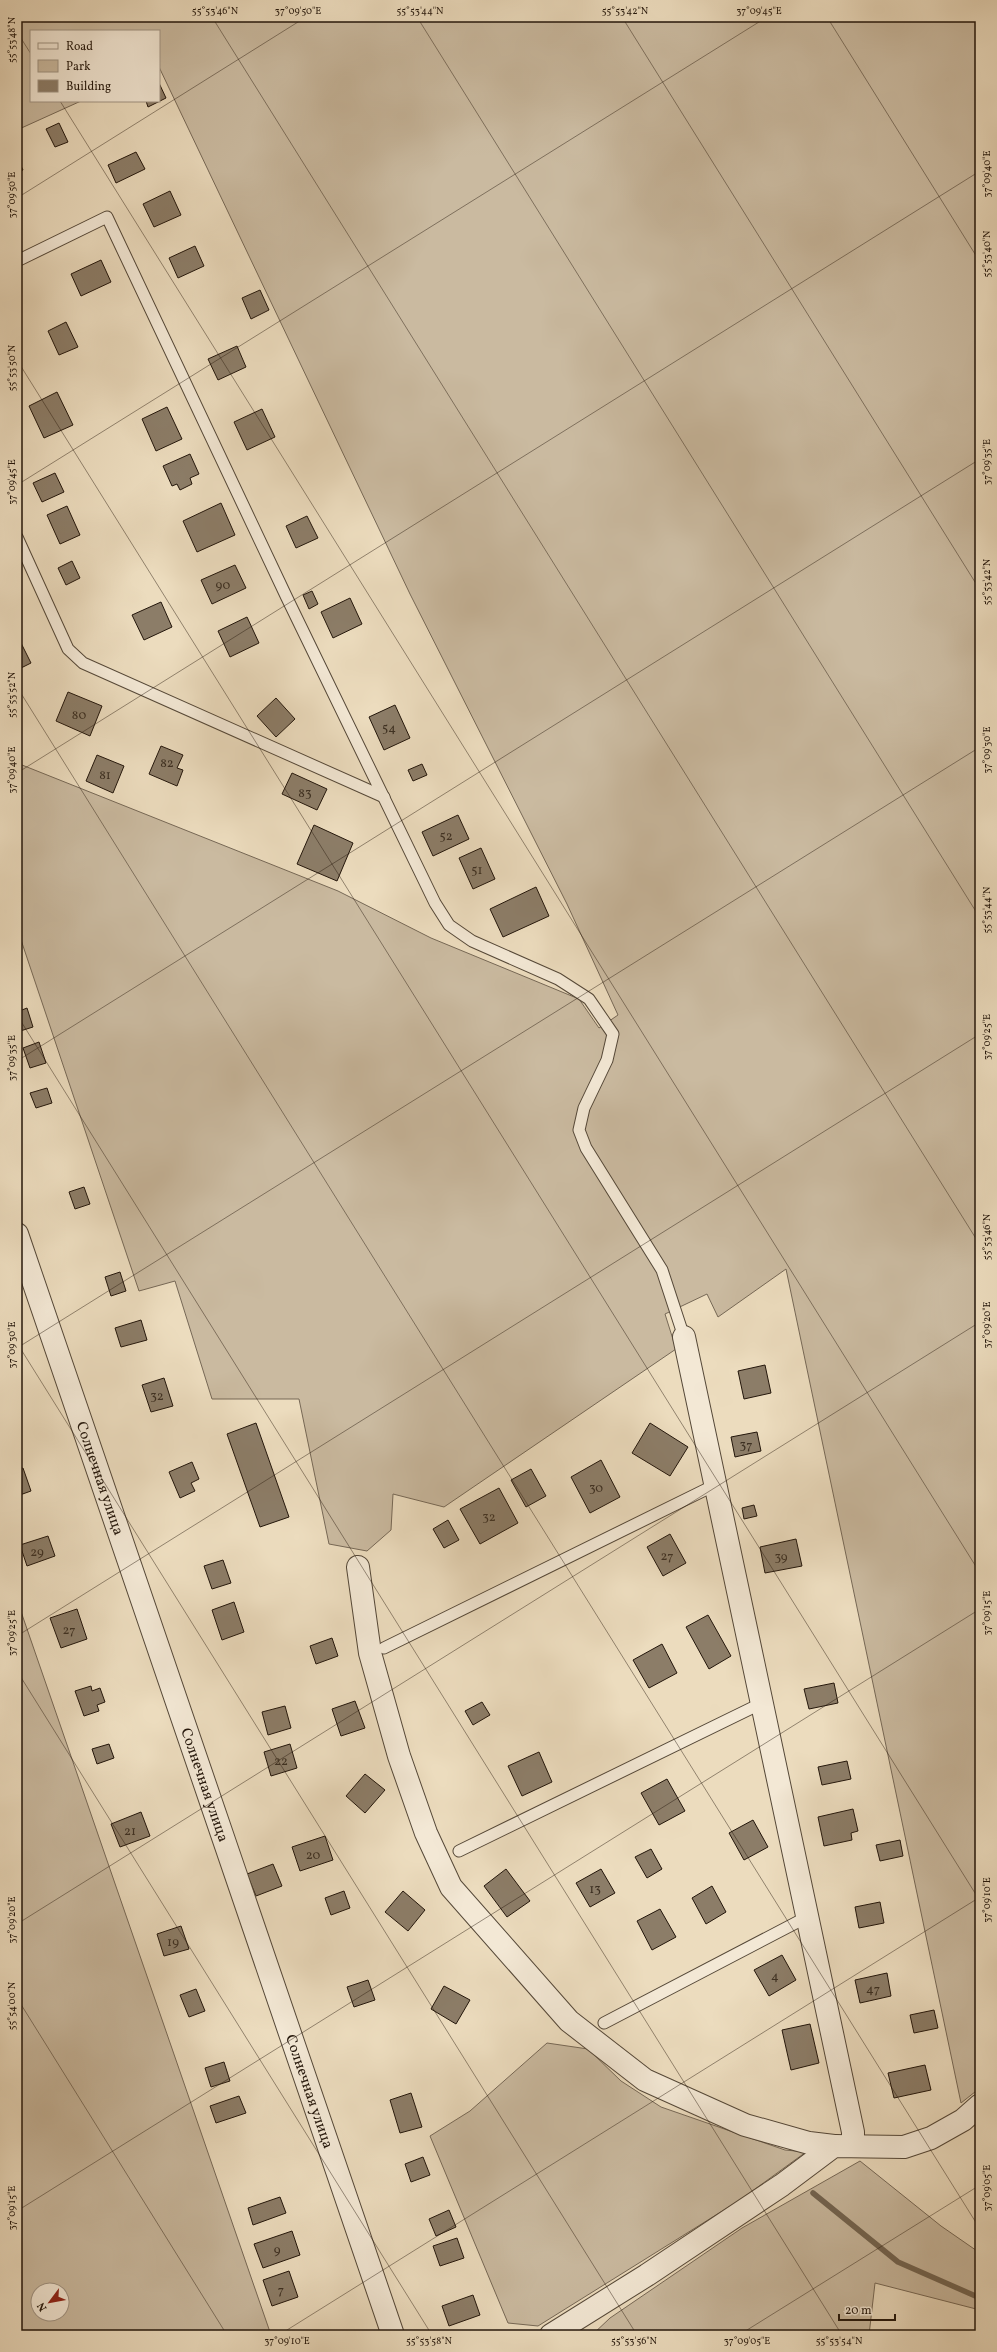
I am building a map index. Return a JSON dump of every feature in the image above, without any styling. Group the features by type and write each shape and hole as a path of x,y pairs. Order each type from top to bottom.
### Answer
{"street":[{"name":"Солнечная улица","path":"17,1234 392,2335"},
{"path":"551,2335 647,2275 782,2185 844,2146 853,2132 684,1337"},
{"path":"358,1567 370,1652 398,1756 426,1833 451,1887 569,2021 645,2080 745,2125 809,2143 844,2146 904,2147 931,2138 963,2120 980,2105"}],"lane":[{"path":"17,261 106,217 287,598 435,903 449,925 472,941 558,979 589,999 613,1034 607,1060 584,1108 579,1130 586,1148 662,1270 684,1337"},
{"path":"17,538 68,648 83,663 384,797"},
{"path":"384,1648 715,1486"},
{"path":"459,1851 762,1703"},
{"path":"604,2023 807,1917"}],"green space":[{"path":"17,17 980,17 980,2088 961,2103 786,1269 718,1317 707,1294 665,1314 676,1349 444,1507 393,1494 391,1530 367,1551 329,1544 299,1399 212,1399 175,1281 139,1291 17,928 17,763 338,891 431,938 579,999 599,1028 618,1015 567,904 410,594 160,69 160,30 30,30 30,102 79,102 17,130"},
{"path":"17,1600 271,2335 17,2335"},
{"path":"547,2043 588,2049 621,2081 661,2107 785,2150 806,2152 740,2200 538,2326 508,2323 430,2136 470,2111"},
{"path":"860,2161 941,2226 980,2253 980,2310 875,2283 869,2335 592,2335 610,2318 742,2228"}],"building":[{"path":"160,85 166,98 160,101"},
{"path":"146,102 158,102 148,107"},
{"path":"59,123 68,142 55,147 46,129"},
{"path":"136,152 145,169 116,183 108,165"},
{"path":"17,158 23,170 17,173"},
{"path":"170,191 181,215 154,227 143,204"},
{"path":"195,246 204,266 178,278 169,258"},
{"path":"101,260 111,282 81,296 71,274"},
{"path":"260,290 269,310 251,319 242,298"},
{"path":"66,322 78,347 59,355 48,331"},
{"path":"237,346 246,367 218,380 208,359"},
{"path":"57,392 73,425 44,438 29,406"},
{"path":"167,407 182,439 156,451 142,419"},
{"path":"262,409 275,437 247,450 234,422"},
{"path":"190,454 199,474 190,478 192,484 180,490 177,484 172,486 163,466"},
{"path":"55,473 64,492 42,502 33,483"},
{"path":"221,503 235,535 197,552 183,521"},
{"path":"67,506 80,535 60,544 47,515"},
{"path":"307,516 318,538 296,548 286,526"},
{"path":"72,561 80,578 66,585 58,568"},
{"path":"235,565 246,588 212,604 201,580"},
{"path":"312,591 318,604 309,609 303,595"},
{"path":"350,598 362,624 333,638 321,612"},
{"path":"161,602 172,627 144,640 132,615"},
{"path":"247,617 259,643 230,657 218,631"},
{"path":"17,635 31,663 17,670"},
{"path":"68,692 102,706 90,736 56,721"},
{"path":"276,698 295,719 276,737 257,716"},
{"path":"395,705 410,738 384,750 369,717"},
{"path":"161,746 183,755 177,768 183,770 177,786 149,774"},
{"path":"97,755 124,766 113,793 86,781"},
{"path":"422,764 427,775 413,781 408,770"},
{"path":"292,773 327,789 317,810 282,794"},
{"path":"458,815 469,839 433,856 422,832"},
{"path":"314,825 353,843 337,881 297,864"},
{"path":"481,848 495,879 473,889 459,858"},
{"path":"536,887 549,916 503,937 490,909"},
{"path":"27,1008 33,1027 17,1032 17,1012"},
{"path":"39,1042 46,1063 30,1068 23,1048"},
{"path":"47,1088 52,1103 36,1108 30,1093"},
{"path":"84,1187 90,1204 75,1209 69,1192"},
{"path":"120,1272 126,1291 111,1296 105,1277"},
{"path":"141,1320 147,1340 121,1347 115,1328"},
{"path":"765,1365 771,1393 744,1399 738,1371"},
{"path":"164,1378 173,1406 151,1412 142,1385"},
{"path":"256,1423 289,1517 260,1527 227,1434"},
{"path":"650,1423 688,1447 670,1476 632,1453"},
{"path":"757,1432 761,1451 735,1457 731,1437"},
{"path":"601,1460 620,1497 590,1513 571,1477"},
{"path":"192,1462 199,1479 191,1483 195,1491 180,1498 169,1472"},
{"path":"23,1468 31,1491 17,1496 17,1470"},
{"path":"531,1469 546,1496 526,1507 511,1480"},
{"path":"499,1488 518,1523 480,1544 460,1509"},
{"path":"754,1505 757,1516 744,1519 742,1508"},
{"path":"448,1520 459,1540 444,1548 433,1529"},
{"path":"670,1534 686,1563 663,1576 647,1547"},
{"path":"48,1536 55,1556 27,1566 20,1545"},
{"path":"796,1539 802,1566 765,1573 760,1547"},
{"path":"223,1560 231,1583 212,1589 204,1566"},
{"path":"234,1602 244,1632 222,1640 212,1610"},
{"path":"77,1609 87,1639 61,1648 50,1618"},
{"path":"708,1615 731,1656 709,1669 686,1627"},
{"path":"332,1638 338,1656 316,1664 310,1646"},
{"path":"662,1644 677,1673 649,1688 633,1660"},
{"path":"834,1683 838,1703 809,1709 804,1689"},
{"path":"91,1686 92,1691 100,1688 105,1702 97,1705 99,1711 84,1716 75,1691"},
{"path":"355,1701 365,1728 341,1736 332,1709"},
{"path":"482,1702 490,1715 473,1725 465,1711"},
{"path":"285,1706 291,1728 268,1735 262,1712"},
{"path":"109,1744 114,1758 97,1764 92,1749"},
{"path":"290,1744 297,1768 271,1776 264,1752"},
{"path":"539,1752 552,1782 522,1796 508,1766"},
{"path":"847,1761 851,1779 822,1785 818,1767"},
{"path":"365,1774 385,1790 365,1813 346,1796"},
{"path":"667,1779 685,1811 659,1825 641,1793"},
{"path":"853,1809 858,1831 851,1833 852,1840 824,1846 818,1817"},
{"path":"141,1812 150,1836 120,1847 111,1824"},
{"path":"753,1820 768,1847 744,1860 729,1833"},
{"path":"325,1836 333,1860 300,1871 292,1847"},
{"path":"900,1840 903,1856 880,1861 876,1845"},
{"path":"651,1849 662,1869 647,1878 635,1857"},
{"path":"273,1864 282,1886 256,1896 247,1874"},
{"path":"506,1869 530,1901 507,1917 484,1886"},
{"path":"601,1869 615,1893 590,1907 576,1883"},
{"path":"712,1886 726,1912 706,1924 692,1898"},
{"path":"344,1891 350,1908 331,1915 325,1898"},
{"path":"403,1891 425,1910 408,1931 385,1912"},
{"path":"880,1902 884,1923 859,1928 855,1907"},
{"path":"660,1909 676,1937 652,1950 637,1921"},
{"path":"181,1926 189,1949 164,1956 157,1934"},
{"path":"782,1955 796,1980 769,1996 754,1970"},
{"path":"887,1973 891,1996 860,2003 855,1980"},
{"path":"368,1980 375,2000 354,2007 347,1987"},
{"path":"444,1986 470,2000 456,2024 431,2009"},
{"path":"196,1989 205,2011 189,2017 180,1995"},
{"path":"934,2010 938,2028 914,2033 910,2015"},
{"path":"810,2024 819,2063 791,2070 782,2030"},
{"path":"224,2062 230,2081 211,2087 205,2068"},
{"path":"925,2065 931,2090 894,2098 888,2073"},
{"path":"411,2093 422,2127 400,2133 390,2100"},
{"path":"239,2096 246,2113 216,2123 210,2106"},
{"path":"423,2157 430,2175 411,2182 405,2164"},
{"path":"280,2197 286,2213 253,2225 248,2208"},
{"path":"449,2210 456,2227 436,2236 429,2219"},
{"path":"292,2231 300,2255 263,2268 254,2244"},
{"path":"457,2238 464,2258 440,2266 433,2246"},
{"path":"289,2271 298,2297 272,2306 263,2280"},
{"path":"473,2295 480,2315 449,2326 442,2306"}],"waterway":[{"path":"813,2193 898,2262 980,2298"}]}
